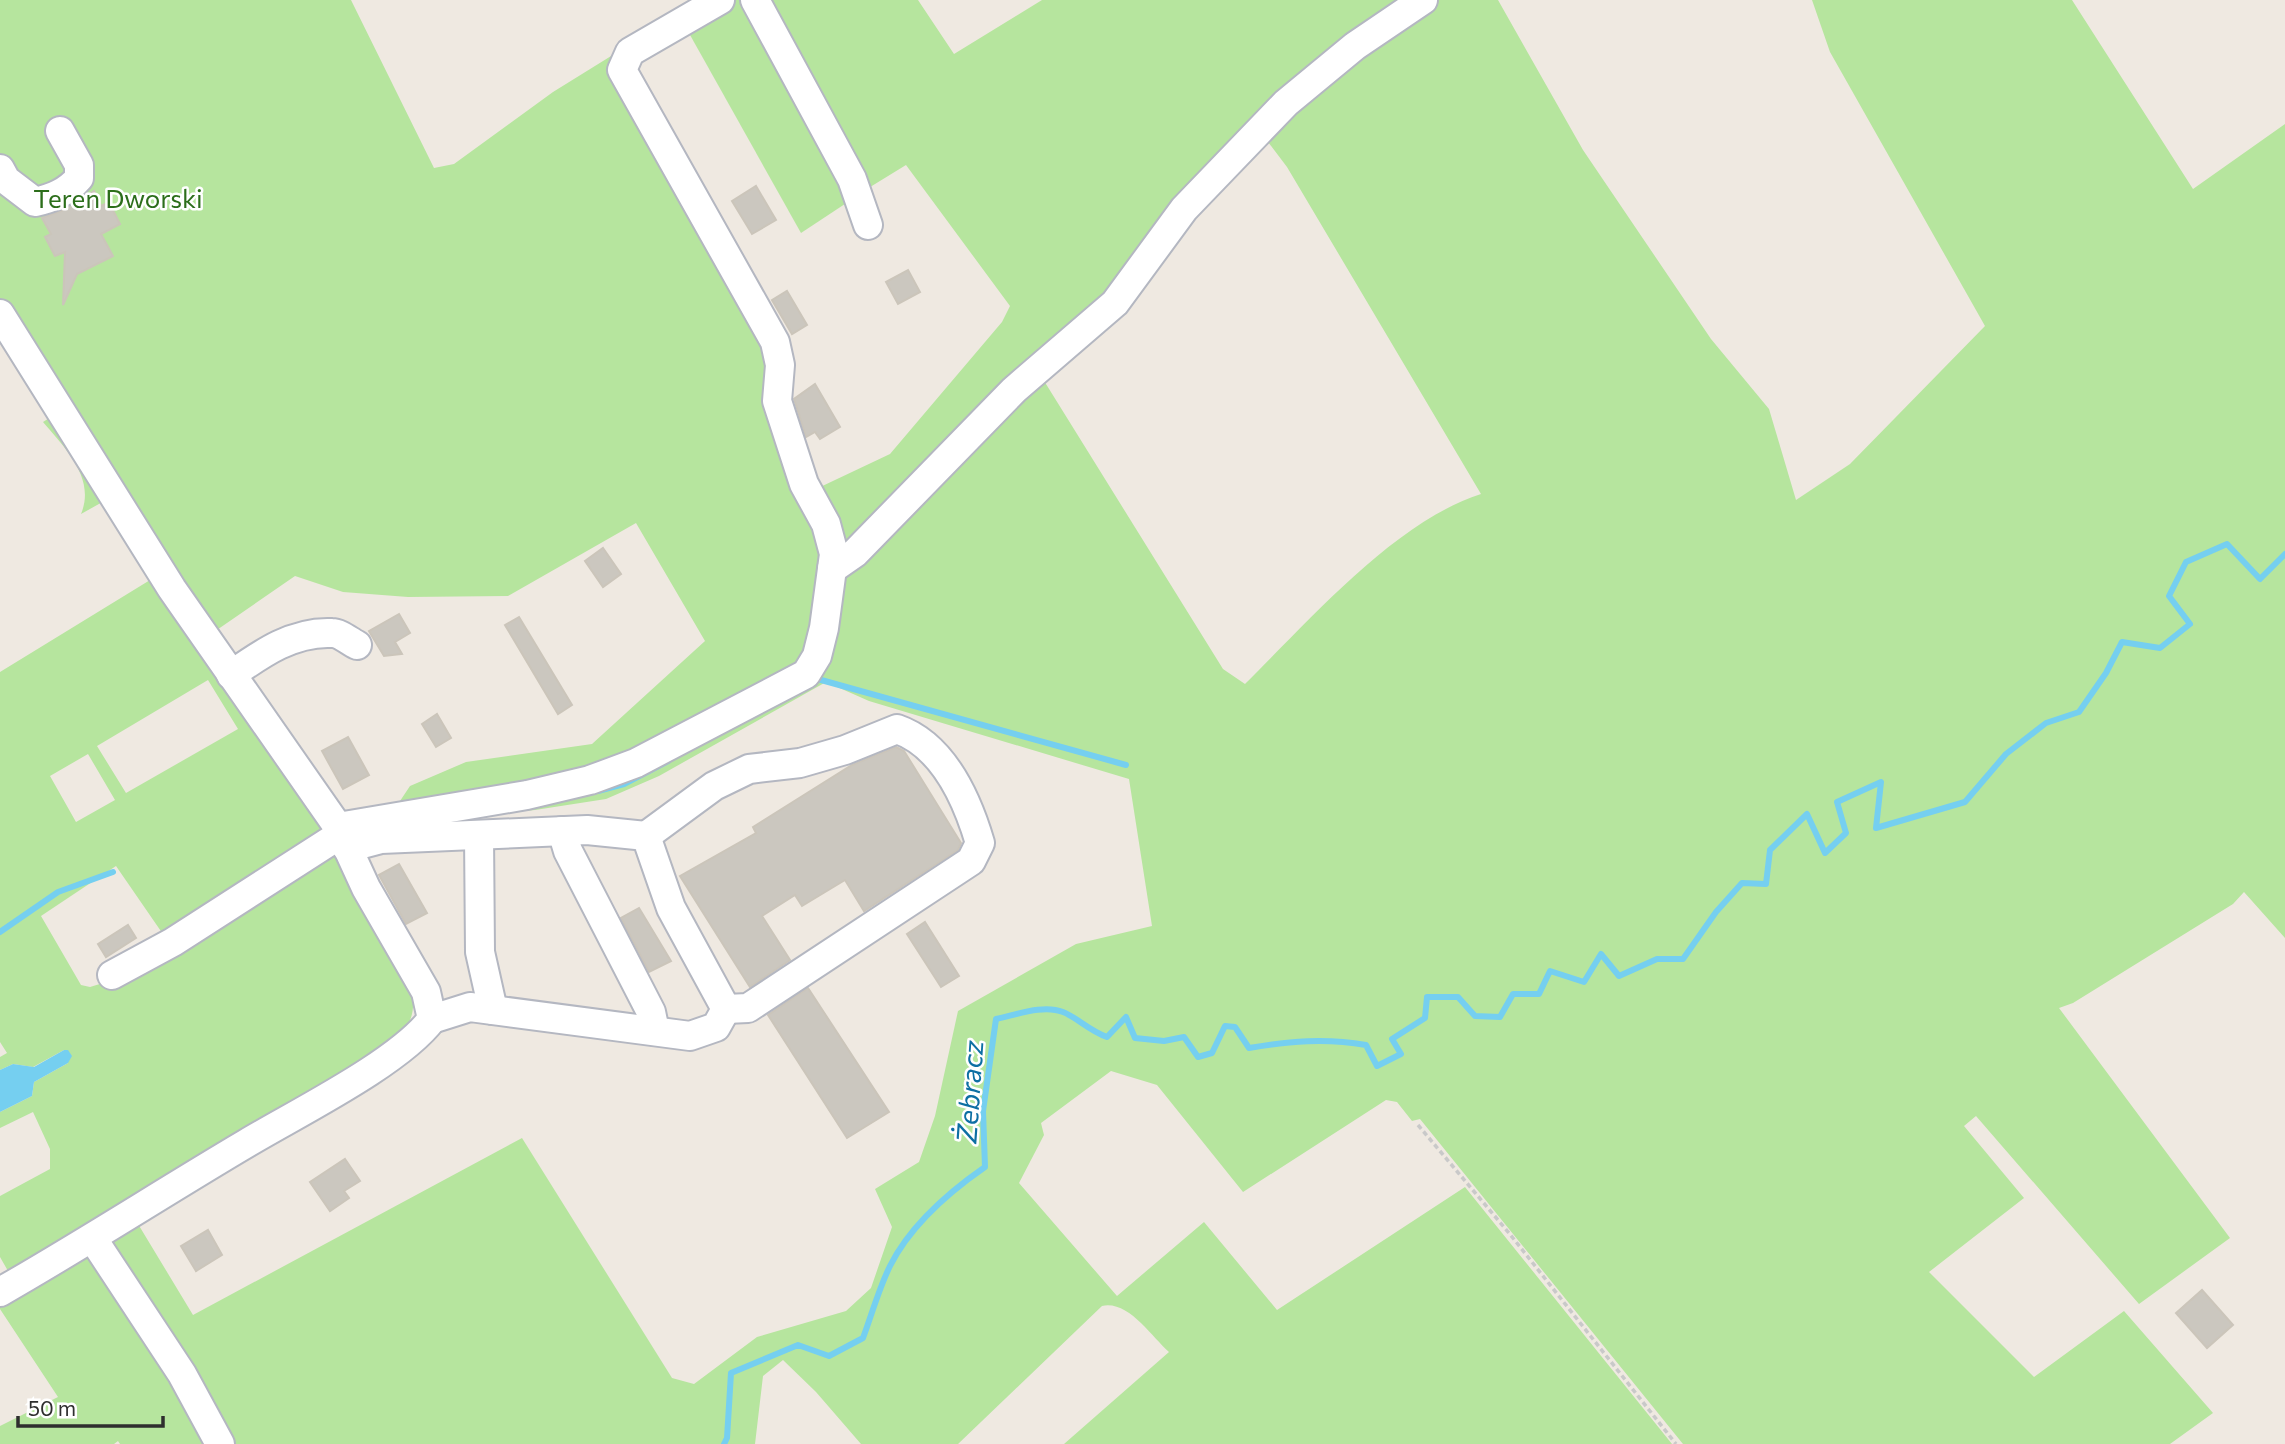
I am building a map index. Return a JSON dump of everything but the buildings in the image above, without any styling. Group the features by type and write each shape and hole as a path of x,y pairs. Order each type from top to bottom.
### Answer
{"street":[{"path":"112,975 173,942 342,836 590,780 636,763 806,674 817,656 824,628 834,555 826,524 804,484 778,401 780,365 775,342 622,70 630,52 720,0"},
{"path":"755,0 852,179 868,225"},
{"path":"832,569 855,553 1023,382 1115,303 1184,209 1286,103 1355,46 1423,0"},
{"path":"0,169 6,180 35,202 50,199 71,188 79,178 79,165 60,131"},
{"path":"0,314 172,589 342,836 366,888 426,992 432,1019"},
{"path":"231,675 258,656 295,637 334,633 357,645"},
{"path":"342,836 381,839 587,830 646,836 714,786 749,769 800,763 845,750 897,729 916,735 937,757 969,806 980,843 971,860 748,1008 726,1009"},
{"path":"562,831 568,851 651,1012 655,1031"},
{"path":"479,835 480,952 493,1010"},
{"path":"646,836 671,908 726,1009"},
{"path":"0,1292 93,1240 366,1072 419,1037 432,1019 470,1007 690,1036 716,1027 726,1009"},
{"path":"93,1240 182,1374 220,1444"}],"path":[{"path":"1418,1125 1509,1233 1676,1444"}],"green space":[{"name":"Teren Dworski","path":"0,0 351,0 434,168 454,164 553,92 624,48 768,343 816,489 890,454 1002,322 1010,306 906,165 862,192 759,0 918,0 954,54 1042,0 1401,0 1410,16 1437,0 1498,0 1583,150 1711,339 1769,409 1796,500 1850,464 1985,326 1830,52 1812,0 2072,0 2193,189 2285,124 2285,938 2244,892 2233,904 2073,1003 2059,1008 2230,1238 2139,1304 1976,1116 1964,1126 2024,1198 1929,1272 2034,1377 2124,1311 2213,1413 2170,1444 1683,1444 1420,1119 1412,1121 1397,1102 1386,1100 1243,1192 1157,1085 1111,1071 1041,1123 1044,1135 1019,1183 1117,1296 1204,1222 1277,1310 1465,1187 1672,1444 1064,1444 1169,1352 1130,1314 1121,1308 1102,1306 958,1444 861,1444 816,1392 783,1360 763,1376 755,1444 227,1444 104,1244 135,1219 193,1315 522,1138 672,1378 694,1384 757,1337 846,1311 871,1288 892,1227 875,1189 919,1162 935,1116 958,1011 1076,944 1152,926 1129,779 869,701 826,682 659,776 606,799 535,810 411,821 390,816 410,786 466,762 592,744 705,641 636,523 508,596 408,597 343,592 295,576 211,634 0,299","holes":["1265,138 1287,167 1481,494 1416,527 1385,550 1354,576 1245,684 1223,669 1041,376"]},
{"path":"732,0 751,0 854,198 801,233 685,26"},
{"path":"54,415 106,500 81,514 85,501 81,476 69,453 43,422"},
{"path":"155,577 331,835 167,940 116,866 41,916 81,985 90,987 103,983 338,845 412,991 413,1001 408,1024 387,1052 12,1278 0,1257 0,1196 50,1169 50,1149 33,1112 0,1128 0,1112 32,1096 34,1082 68,1063 64,1050 33,1067 13,1064 0,1070 0,1057 7,1053 0,1042 0,672","holes":["208,680 238,729 126,793 97,746","88,754 115,800 76,822 50,776"]},
{"path":"92,1253 214,1444 120,1444 118,1441 114,1444 0,1444 0,1426 58,1397 0,1309 0,1298"}],"water":[{"path":"68,1050 72,1056 68,1063 34,1082 32,1096 0,1112 0,1070 13,1064 34,1067"}],"waterway":[{"name":"Żebracz","path":"724,1444 727,1438 731,1373 798,1345 829,1356 863,1338 886,1274 898,1251 919,1224 944,1199 985,1167 983,1111 996,1019 1030,1011 1055,1010 1107,1037 1126,1017 1135,1038 1164,1041 1184,1037 1198,1057 1212,1053 1225,1026 1235,1027 1249,1048 1308,1041 1366,1045 1377,1066 1401,1054 1392,1039 1425,1018 1427,997 1458,997 1475,1016 1500,1017 1513,994 1539,994 1550,971 1584,982 1601,954 1619,976 1657,959 1683,959 1716,912 1742,883 1766,884 1770,850 1807,814 1825,853 1846,833 1837,802 1881,782 1876,828 1965,802 2006,754 2046,723 2079,712 2106,673 2122,642 2160,648 2190,624 2169,596 2186,562 2227,544 2260,579 2285,554"},
{"path":"814,678 1126,765"},
{"path":"598,791 624,784 668,761"},
{"path":"0,932 58,892 113,872"}]}
